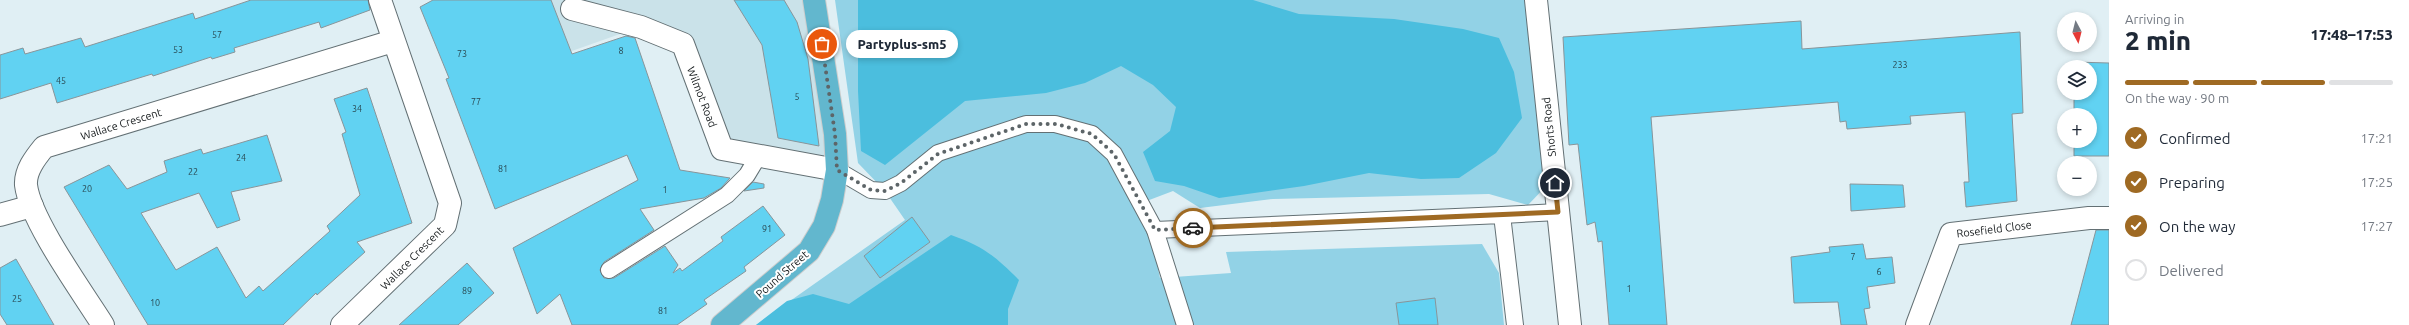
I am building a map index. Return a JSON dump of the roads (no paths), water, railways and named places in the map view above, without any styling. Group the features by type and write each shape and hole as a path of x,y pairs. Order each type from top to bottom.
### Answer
{"highway":[{"name":"Pound Street","path":"722,325 809,251 824,226 832,200 837,170 835,134 814,0"}],"street":[{"name":"Wallace Crescent","path":"342,325 441,231 445,225 450,203 380,0"},
{"name":"Shorts Road","path":"1536,0 1570,325"},
{"name":"Wilmot Road","path":"572,10 641,28 683,44 722,149 837,170"},
{"name":"Wallace Crescent","path":"103,325 43,228 32,206 26,184 31,164 44,147 393,41"},
{"path":"0,215 32,206"},
{"name":"Rosefield Close","path":"1917,325 1951,234 2109,218"}],"lane":[{"path":"837,170 871,190 885,191 901,183 938,154 1026,124 1056,124 1092,134 1114,154 1155,230 1185,325"},
{"path":"609,270 727,195 747,175 759,155"},
{"path":"1155,230 1558,212"},
{"path":"1502,215 1515,325"}],"place":[{"name":"Partyplus-sm5","path":"822,44"}]}
